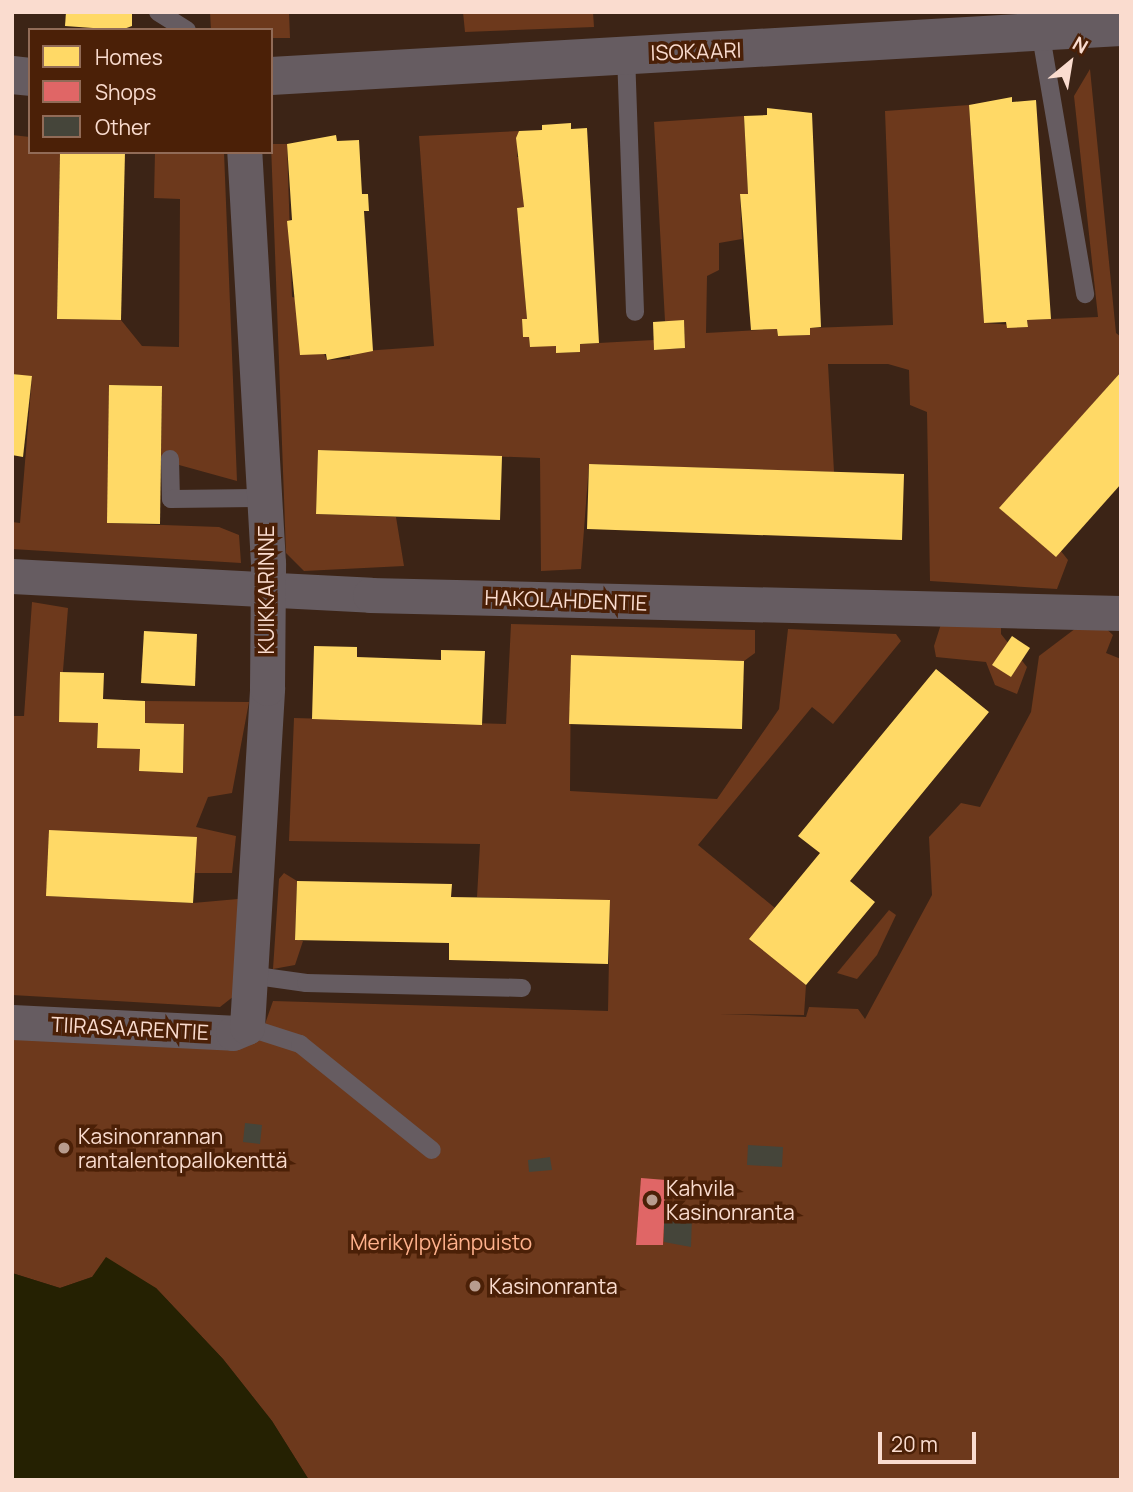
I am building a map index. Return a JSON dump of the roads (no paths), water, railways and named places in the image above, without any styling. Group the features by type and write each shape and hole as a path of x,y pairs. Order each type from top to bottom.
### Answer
{"street":[{"name":"ISOKAARI","path":"273,76 1053,24 1121,27"},
{"name":"KUIKKARINNE","path":"244,154 265,498 267,588 267,688 247,1027"},
{"name":"HAKOLAHDENTIE","path":"12,576 390,596 1121,614"},
{"name":"TIIRASAARENTIE","path":"12,1022 233,1033 247,1027"}],"lane":[{"path":"158,12 184,28"},
{"path":"1053,24 1085,294"},
{"path":"626,54 635,312"},
{"path":"170,459 171,499 265,498"},
{"path":"250,975 306,983 522,988"},
{"path":"247,1027 300,1044 432,1150"}],"place":[{"name":"Kasinonrannan rantalentopallokenttä","path":"64,1148"},
{"name":"Kahvila Kasinonranta","path":"652,1200"},
{"name":"Kasinonranta","path":"475,1286"}],"park label":[{"name":"Merikylpylänpuisto","path":"441,1242"}]}
